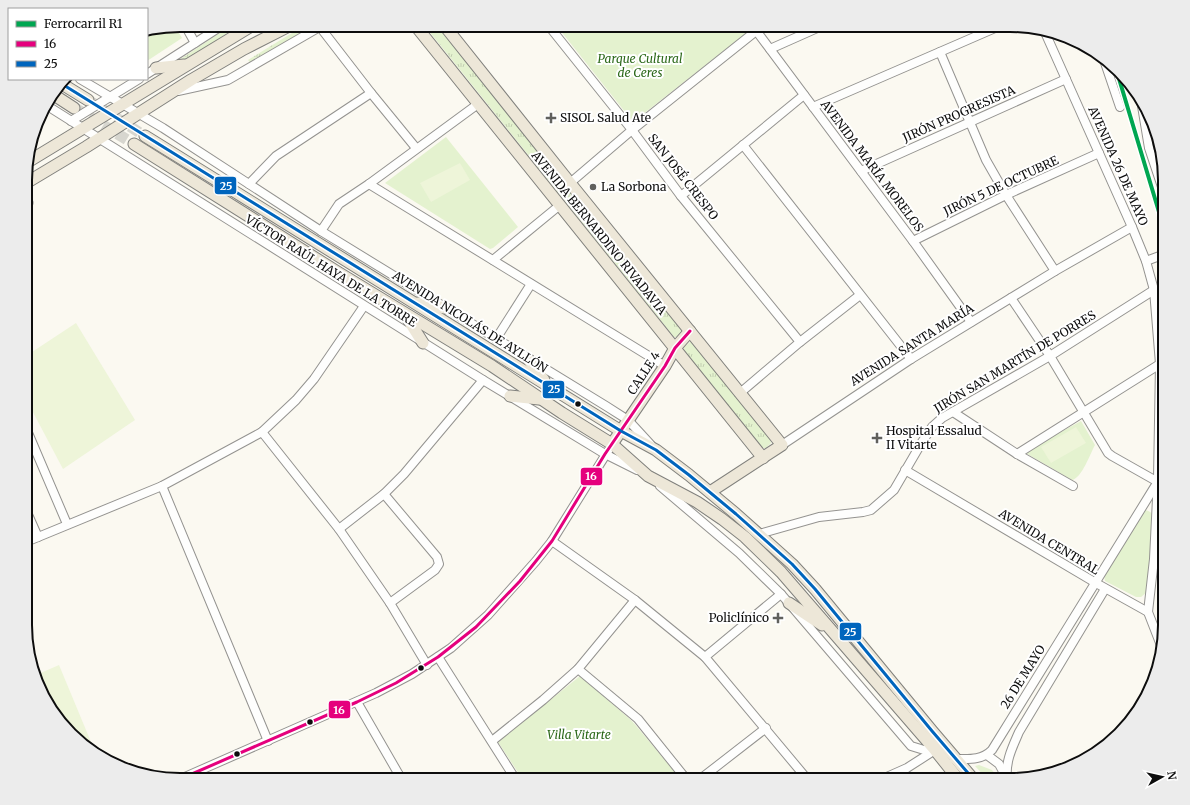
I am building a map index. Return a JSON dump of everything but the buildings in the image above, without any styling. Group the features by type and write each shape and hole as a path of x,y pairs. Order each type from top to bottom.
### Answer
{"main road":[{"path":"34,158 242,32"},
{"path":"32,180 172,92 244,49 277,32"},
{"name":"AVENIDA BERNARDINO RIVADAVIA","path":"421,32 763,458"},
{"name":"AVENIDA BERNARDINO RIVADAVIA","path":"450,32 782,445"},
{"path":"152,71 189,65"},
{"path":"66,86 88,100"},
{"path":"58,97 74,108"},
{"name":"AVENIDA NICOLÁS DE AYLLÓN","path":"145,136 621,431 656,450 710,492 792,564 815,589 954,759 967,773"},
{"path":"134,144 492,366 612,444 648,476 697,502 722,519 745,537 781,572 953,773"},
{"path":"32,169 38,176"},
{"path":"412,301 445,308"},
{"path":"405,313 424,343"},
{"name":"CALLE 4","path":"612,444 665,366 675,348 690,331"},
{"path":"528,359 548,385"},
{"path":"510,396 541,399"},
{"name":"AVENIDA SANTA MARÍA","path":"710,492 782,445"},
{"path":"789,603 833,632"}],"street":[{"path":"189,32 195,43"},
{"path":"152,71 212,32"},
{"path":"172,92 228,80 312,32"},
{"path":"326,32 371,93 416,148"},
{"name":"SAN JOSÉ CRESPO","path":"554,32 632,130 682,196 800,342"},
{"path":"570,183 749,32"},
{"name":"AVENIDA MARÍA MORELOS","path":"757,32 913,241 971,322"},
{"path":"770,50 809,32"},
{"path":"814,107 986,32"},
{"name":"AVENIDA 26 DE MAYO","path":"1047,37 1146,261 1154,290 1158,339"},
{"path":"940,52 986,160 1006,195 1056,271"},
{"path":"1107,68 1120,107"},
{"name":"JIRÓN PROGRESISTA","path":"861,171 1066,79"},
{"path":"82,80 163,128 320,231 628,420 656,450"},
{"path":"71,120 111,98 138,80"},
{"path":"249,184 276,156 371,93"},
{"path":"682,196 804,95"},
{"path":"320,231 339,204 369,184 416,148 478,104"},
{"name":"VÍCTOR RAÚL HAYA DE LA TORRE","path":"51,108 483,380 605,454 648,476 739,553 781,594 911,746 924,750 935,750"},
{"path":"1144,116 1149,148 1158,175"},
{"path":"743,145 911,359"},
{"name":"JIRÓN 5 DE OCTUBRE","path":"913,241 1006,195 1099,153"},
{"path":"369,184 665,366"},
{"path":"493,260 560,205"},
{"name":"AVENIDA SANTA MARÍA","path":"782,445 911,359 1132,227"},
{"path":"1146,261 1158,257"},
{"path":"496,339 531,284"},
{"name":"JIRÓN SAN MARTÍN DE PORRES","path":"759,534 819,517 870,510 894,490 932,427 942,418 1050,356 1154,290"},
{"path":"740,393 800,342 860,295"},
{"path":"1011,298 1050,356 1110,455 1158,482 1096,583"},
{"path":"32,540 162,486 262,432 296,400 314,379 364,306"},
{"path":"1017,454 1158,365"},
{"path":"339,529 384,494 424,450 483,380"},
{"path":"953,412 1017,454 1073,486"},
{"path":"262,432 339,529 390,603 427,664"},
{"path":"32,442 67,524"},
{"path":"198,772 357,702 396,683 438,657 463,638 488,615 520,581 552,541 612,444"},
{"name":"AVENIDA CENTRAL","path":"906,470 1105,589 1148,612"},
{"name":"AVENIDA 26 DE MAYO","path":"1148,612 1154,559 1158,482"},
{"path":"162,486 268,741"},
{"path":"384,494 437,557 439,564 435,570 390,603"},
{"path":"32,524 38,537"},
{"path":"552,541 635,600 704,657 766,728 802,773"},
{"name":"26 DE MAYO","path":"987,755 992,750 1096,583"},
{"name":"26 DE MAYO","path":"1007,773 1009,753 1019,732 1105,589"},
{"path":"704,657 781,594"},
{"path":"492,742 578,669 635,600"},
{"path":"1148,612 1158,637"},
{"path":"438,657 512,773"},
{"path":"578,669 638,719 681,773"},
{"path":"357,702 397,773"},
{"path":"708,773 766,728"},
{"path":"896,773 907,768 935,750"},
{"path":"954,759 971,759 987,755 999,764 1004,773"}],"green space":[{"path":"178,32 182,38 148,60 148,36"},
{"path":"221,32 229,32 186,61 176,62"},
{"path":"294,32 306,32 252,65 248,60"},
{"path":"430,32 443,32 682,328 682,333 678,337 674,337"},
{"name":"Parque Cultural de Ceres","path":"562,32 748,32 633,122"},
{"path":"446,137 518,227 493,248 490,249 385,183"},
{"path":"460,163 470,180 431,202 420,183"},
{"path":"76,323 135,420 63,469 32,410 32,352"},
{"path":"692,342 770,439 771,443 766,448 762,448 684,351 684,347"},
{"path":"1081,421 1095,445 1085,465 1076,478 1072,480 1024,452"},
{"path":"1076,427 1086,443 1051,463 1041,447"},
{"path":"1143,510 1147,510 1154,517 1147,592 1141,597 1136,597 1105,581 1104,575"},
{"path":"59,665 91,743 75,730 57,707 43,682 40,673"},
{"name":"Villa Vitarte","path":"580,676 632,721 676,773 518,773 498,742"},
{"path":"979,765 992,770 994,773 982,773 975,766"}],"tunnel":[{"path":"88,100 145,136"},
{"path":"75,108 134,144"}],"rail line":[{"name":"R1","path":"1119,80 1158,209"}],"transit line":[{"name":"25","path":"66,86 621,431 656,450 689,475 736,514 792,564 815,589 968,773"},
{"name":"16","path":"194,773 357,702 396,683 438,657 476,627 520,581 552,541 605,454 665,366 675,348 690,331"}],"place":[{"name":"SISOL Salud Ate","path":"551,118"},
{"name":"La Sorbona","path":"593,187"},
{"name":"Hospital Essalud II Vitarte","path":"877,438"},
{"name":"Policlínico","path":"778,618"}]}
